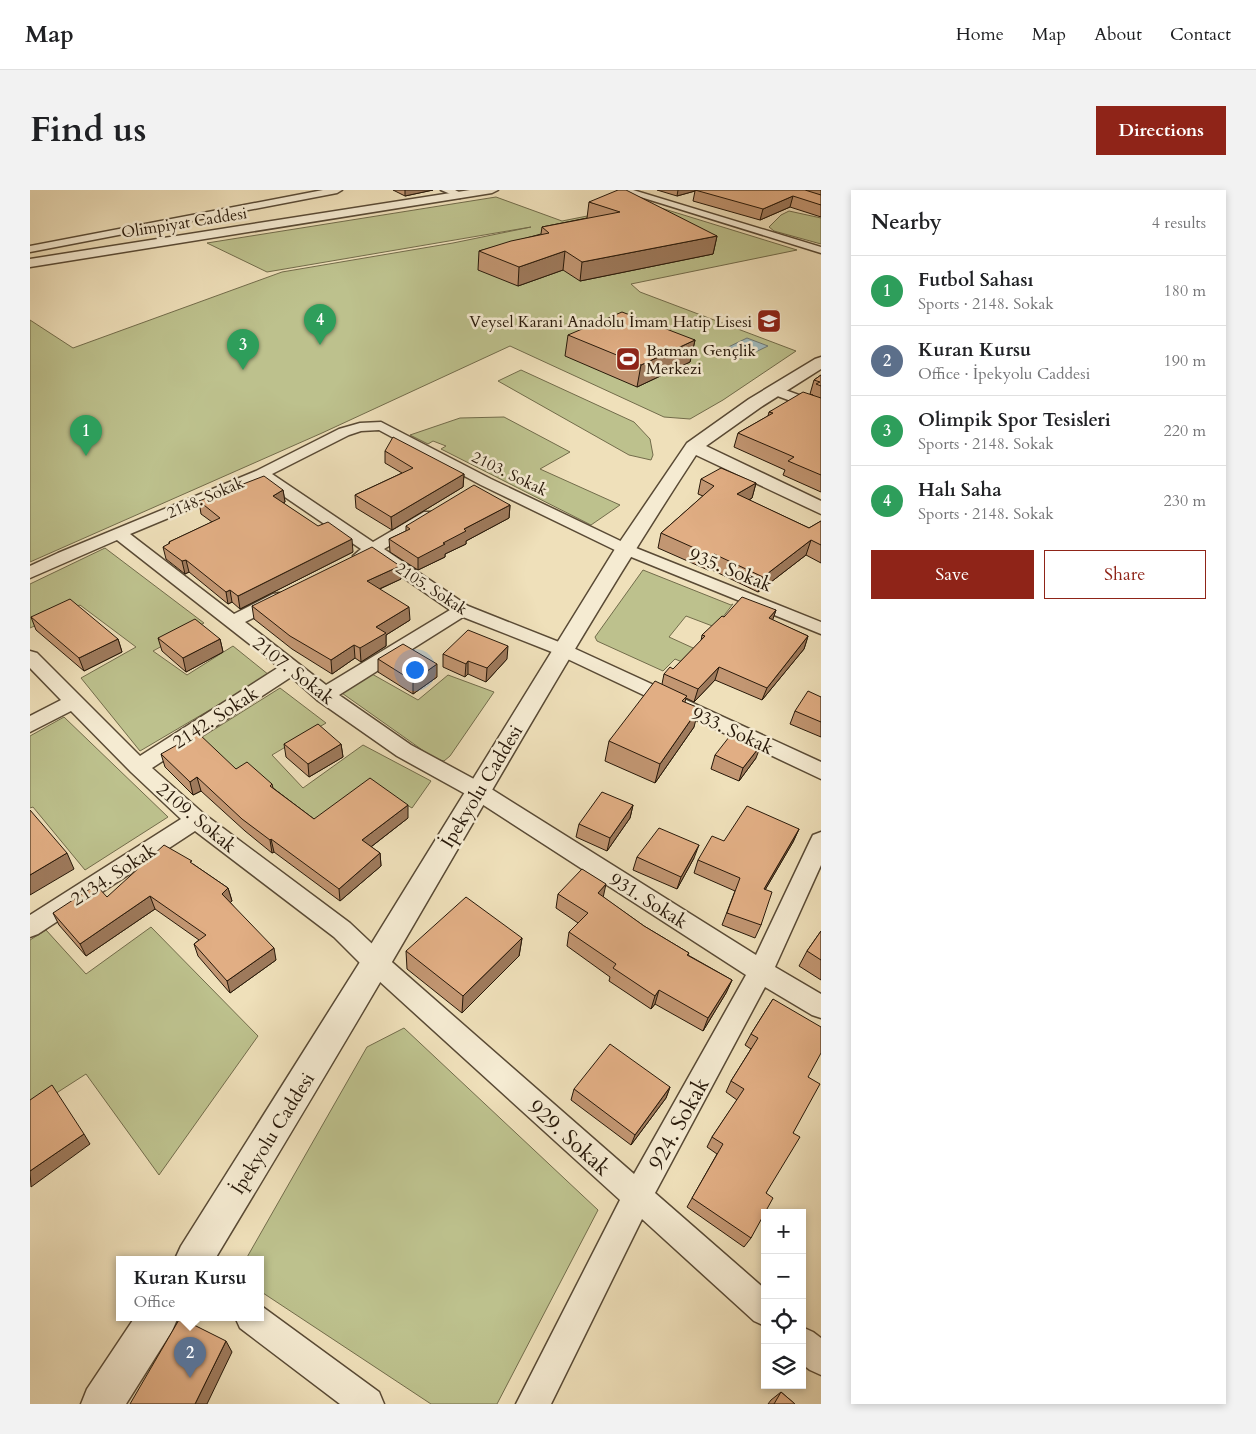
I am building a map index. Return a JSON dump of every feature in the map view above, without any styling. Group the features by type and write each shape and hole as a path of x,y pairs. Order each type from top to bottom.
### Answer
{"street":[{"path":"30,249 337,190"},
{"path":"446,190 460,195"},
{"name":"Olimpiyat Caddesi","path":"30,263 492,190"},
{"path":"623,190 821,250"},
{"path":"670,203 688,198"},
{"name":"İpekyolu Caddesi","path":"196,1256 376,963 625,549 693,447 755,404 821,362"},
{"path":"778,391 821,408"},
{"name":"2148. Sokak","path":"30,573 64,556 261,474 344,432 360,427 381,426"},
{"name":"2103. Sokak","path":"381,426 486,482 625,549"},
{"path":"693,447 821,508"},
{"name":"2105. Sokak","path":"261,474 462,610 563,650"},
{"path":"470,491 486,482"},
{"path":"347,563 373,550 446,506"},
{"name":"2107. Sokak","path":"120,534 324,695 378,734 446,777 478,791"},
{"name":"935. Sokak","path":"625,549 821,628"},
{"path":"232,622 294,590"},
{"path":"324,695 462,610"},
{"name":"933. Sokak","path":"563,650 821,771"},
{"name":"2109. Sokak","path":"30,657 138,767 196,820 342,930 376,963"},
{"name":"2142. Sokak","path":"138,767 291,668"},
{"path":"30,725 74,702"},
{"name":"931. Sokak","path":"478,791 761,971 821,1007"},
{"name":"2134. Sokak","path":"30,927 196,820"},
{"name":"924. Sokak","path":"533,1404 637,1198 761,971 821,841"},
{"name":"929. Sokak","path":"376,963 637,1198 761,1306"},
{"path":"102,1404 155,1321"},
{"path":"256,1321 367,1404"},
{"path":"803,1344 821,1359"}],"green space":[{"path":"496,197 562,221 648,204 797,250 631,284 640,292 796,351 723,400 690,419 664,417 510,346 322,433 30,562 30,320 73,348 282,272 453,243 531,227 267,272 207,243"},
{"path":"789,211 821,218 821,244 774,231 769,227 781,215"},
{"path":"521,370 634,422 650,439 653,455 651,460 629,455 498,381"},
{"path":"504,417 570,452 540,469 620,505 591,525 441,449 446,446 433,441 428,444 410,435 460,418"},
{"path":"105,548 204,623 153,651 187,675 233,646 269,675 140,751 81,678 136,647 80,605 30,628 30,584"},
{"path":"643,570 731,605 733,604 715,627 686,616 669,637 726,663 716,676 675,659 663,671 597,641 595,637"},
{"path":"372,674 418,700 448,675 494,692 450,756 444,761 435,759 339,691"},
{"path":"280,688 326,723 272,755 303,788 363,745 431,781 412,808 367,782 316,822 249,769 238,774 199,739"},
{"path":"64,717 168,817 85,870 33,807 30,808 30,736"},
{"path":"151,927 258,1036 159,1175 86,1074 30,1110 30,940 46,930 86,974"},
{"path":"404,1028 598,1210 497,1404 431,1404 264,1294 264,1256 248,1256 367,1047"}],"water":[{"path":"747,338 768,346 741,359 720,351"}],"building":[{"path":"618,190 626,190 717,236 582,262 565,251 519,267 479,251 511,241 549,233 542,227 620,212 589,202"},
{"path":"695,190 805,190 821,195 821,205 793,196 763,209"},
{"path":"622,312 695,340 641,365 568,335"},
{"path":"821,375 821,386 816,384 820,382 814,380"},
{"path":"803,392 821,398 821,475 788,461 794,457 738,433 773,413 769,412"},
{"path":"393,437 464,474 391,517 355,495 413,468 385,451"},
{"path":"721,468 756,483 737,494 809,528 821,521 821,545 811,540 763,577 714,554 712,556 661,533 714,486 701,479"},
{"path":"264,476 283,490 273,496 318,526 328,522 352,539 238,596 230,590 226,592 186,560 182,561 163,547 169,542 220,518 199,501"},
{"path":"474,485 510,505 464,529 466,531 418,558 389,539 410,529 406,526"},
{"path":"372,547 400,566 367,581 409,607 376,627 386,633 360,648 354,645 331,660 290,636 252,606"},
{"path":"742,597 776,610 769,618 808,636 767,688 719,667 698,689 664,674 670,667 673,669 705,636 702,635 722,616 724,617"},
{"path":"70,599 118,639 79,658 31,617"},
{"path":"195,619 220,639 183,658 158,638"},
{"path":"468,630 508,646 487,668 468,661 466,664 443,654"},
{"path":"403,644 437,664 413,681 378,659"},
{"path":"655,681 687,696 682,701 699,708 660,764 609,741"},
{"path":"808,691 821,697 821,722 795,711"},
{"path":"318,724 341,744 308,764 284,744"},
{"path":"733,732 761,745 743,768 715,755"},
{"path":"198,733 236,769 247,762 272,784 270,786 314,819 370,778 408,805 362,840 380,853 339,889 242,819 197,777 190,782 161,754"},
{"path":"602,792 633,805 610,838 579,824"},
{"path":"747,806 799,829 764,889 772,892 761,925 727,913 740,878 698,860 712,836 724,841"},
{"path":"30,810 67,853 30,875"},
{"path":"659,828 699,845 681,877 637,857"},
{"path":"164,845 192,861 190,862 228,888 222,894 274,948 227,981 194,944 206,935 150,896 80,944 53,913 96,885 107,897"},
{"path":"582,869 606,884 598,893 644,926 689,953 687,955 732,980 708,1018 659,990 655,996 613,968 616,964 569,932 588,913 558,894"},
{"path":"466,897 522,938 463,996 406,951"},
{"path":"821,931 821,960 807,951"},
{"path":"773,999 821,1027 821,1053 808,1077 820,1084 793,1133 800,1137 766,1193 773,1198 767,1209 761,1209 761,1220 751,1238 692,1198 723,1144 712,1137 744,1089 731,1081 758,1038 751,1034"},
{"path":"610,1044 670,1087 635,1135 574,1089"},
{"path":"52,1085 84,1134 30,1171 30,1100"},
{"path":"178,1321 186,1321 226,1341 195,1404 130,1404"},
{"path":"781,1392 795,1404 774,1404"}],"place":[{"name":"Veysel Karani Anadolu İmam Hatip Lisesi","path":"769,321"},
{"name":"Halı Saha","path":"320,345"},
{"name":"Batman Gençlik Merkezi","path":"628,359"},
{"name":"Olimpik Spor Tesisleri","path":"243,370"},
{"name":"Futbol Sahası","path":"86,456"},
{"name":"Kuran Kursu","path":"190,1378"}]}
